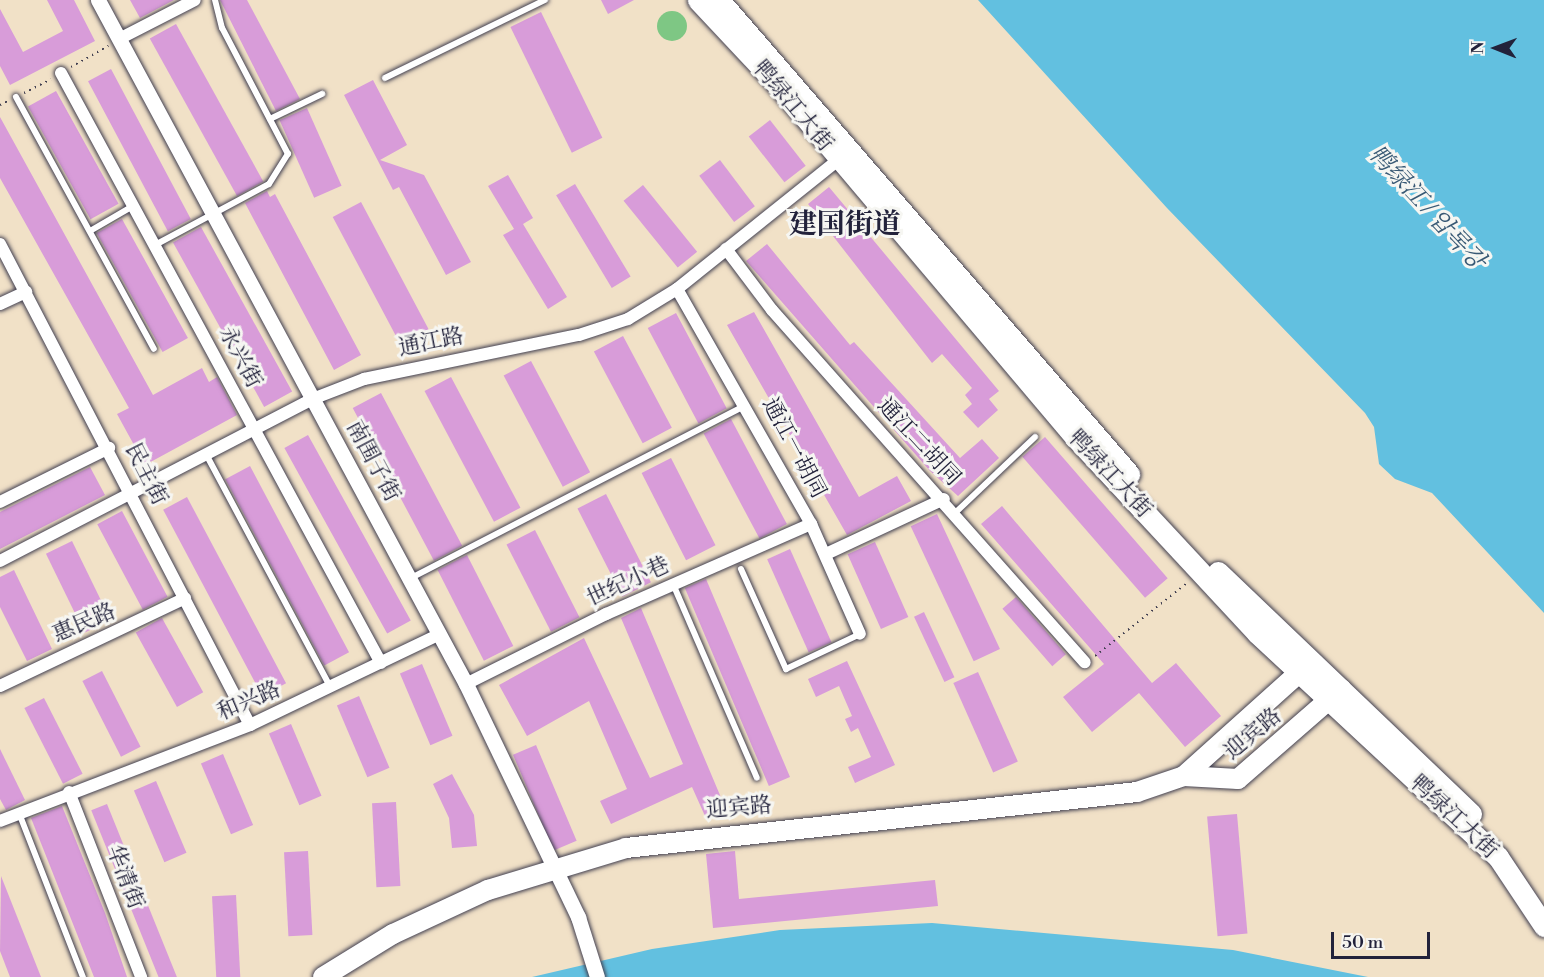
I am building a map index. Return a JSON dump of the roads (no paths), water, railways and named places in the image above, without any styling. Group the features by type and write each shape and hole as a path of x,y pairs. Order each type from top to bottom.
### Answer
{"highway":[{"name":"鸭绿江大街","path":"698,0 845,154 1078,418 1306,667"},
{"name":"鸭绿江大街","path":"719,0 845,154 1019,375 1200,573 1508,851 1544,903"},
{"name":"鸭绿江大街","path":"1335,694 1498,857 1544,926"}],"main road":[{"name":"迎宾路","path":"1184,776 1306,667"},
{"name":"迎宾路","path":"323,977 428,917 553,870 626,848 692,837 1085,801 1137,792 1184,776 1238,779 1335,694"}],"street":[{"name":"南围子街","path":"98,0 315,398 466,684 590,952 597,977"},
{"path":"119,39 195,0"},
{"name":"永兴街","path":"61,73 381,663"},
{"name":"通江路","path":"0,561 207,456 315,398 386,372 608,327 677,289 845,154"},
{"name":"民主街","path":"0,244 133,494 250,725"},
{"name":"通江二胡同","path":"726,249 810,354 956,512 1085,662"},
{"name":"通江一胡同","path":"677,289 747,405 811,524 860,634"},
{"path":"0,304 26,292"},
{"path":"0,502 109,448"},
{"path":"826,554 944,499"},
{"name":"世纪小巷","path":"466,684 672,584 811,524"},
{"name":"惠民路","path":"0,686 185,598"},
{"name":"和兴路","path":"0,821 69,792 250,725 440,634"},
{"name":"华清街","path":"69,792 141,977"}],"lane":[{"path":"155,245 269,184 288,154 222,28 215,0"},
{"path":"385,78 545,0"},
{"path":"270,119 322,94"},
{"path":"16,97 154,349"},
{"path":"90,231 134,206"},
{"path":"410,579 747,405"},
{"path":"956,512 1035,437"},
{"path":"207,456 330,687"},
{"path":"741,570 786,669 860,634"},
{"path":"672,584 757,778"},
{"path":"19,812 83,977"}],"water":[{"name":"鸭绿江 / 압록강","path":"978,0 1544,0 1544,613 1432,493 1395,479 1379,464 1374,427 1365,413 1167,208"},
{"path":"932,923 1233,950 1368,977 532,977 652,949 780,930"}],"district":[{"name":"建国街道","path":"845,225"}]}
